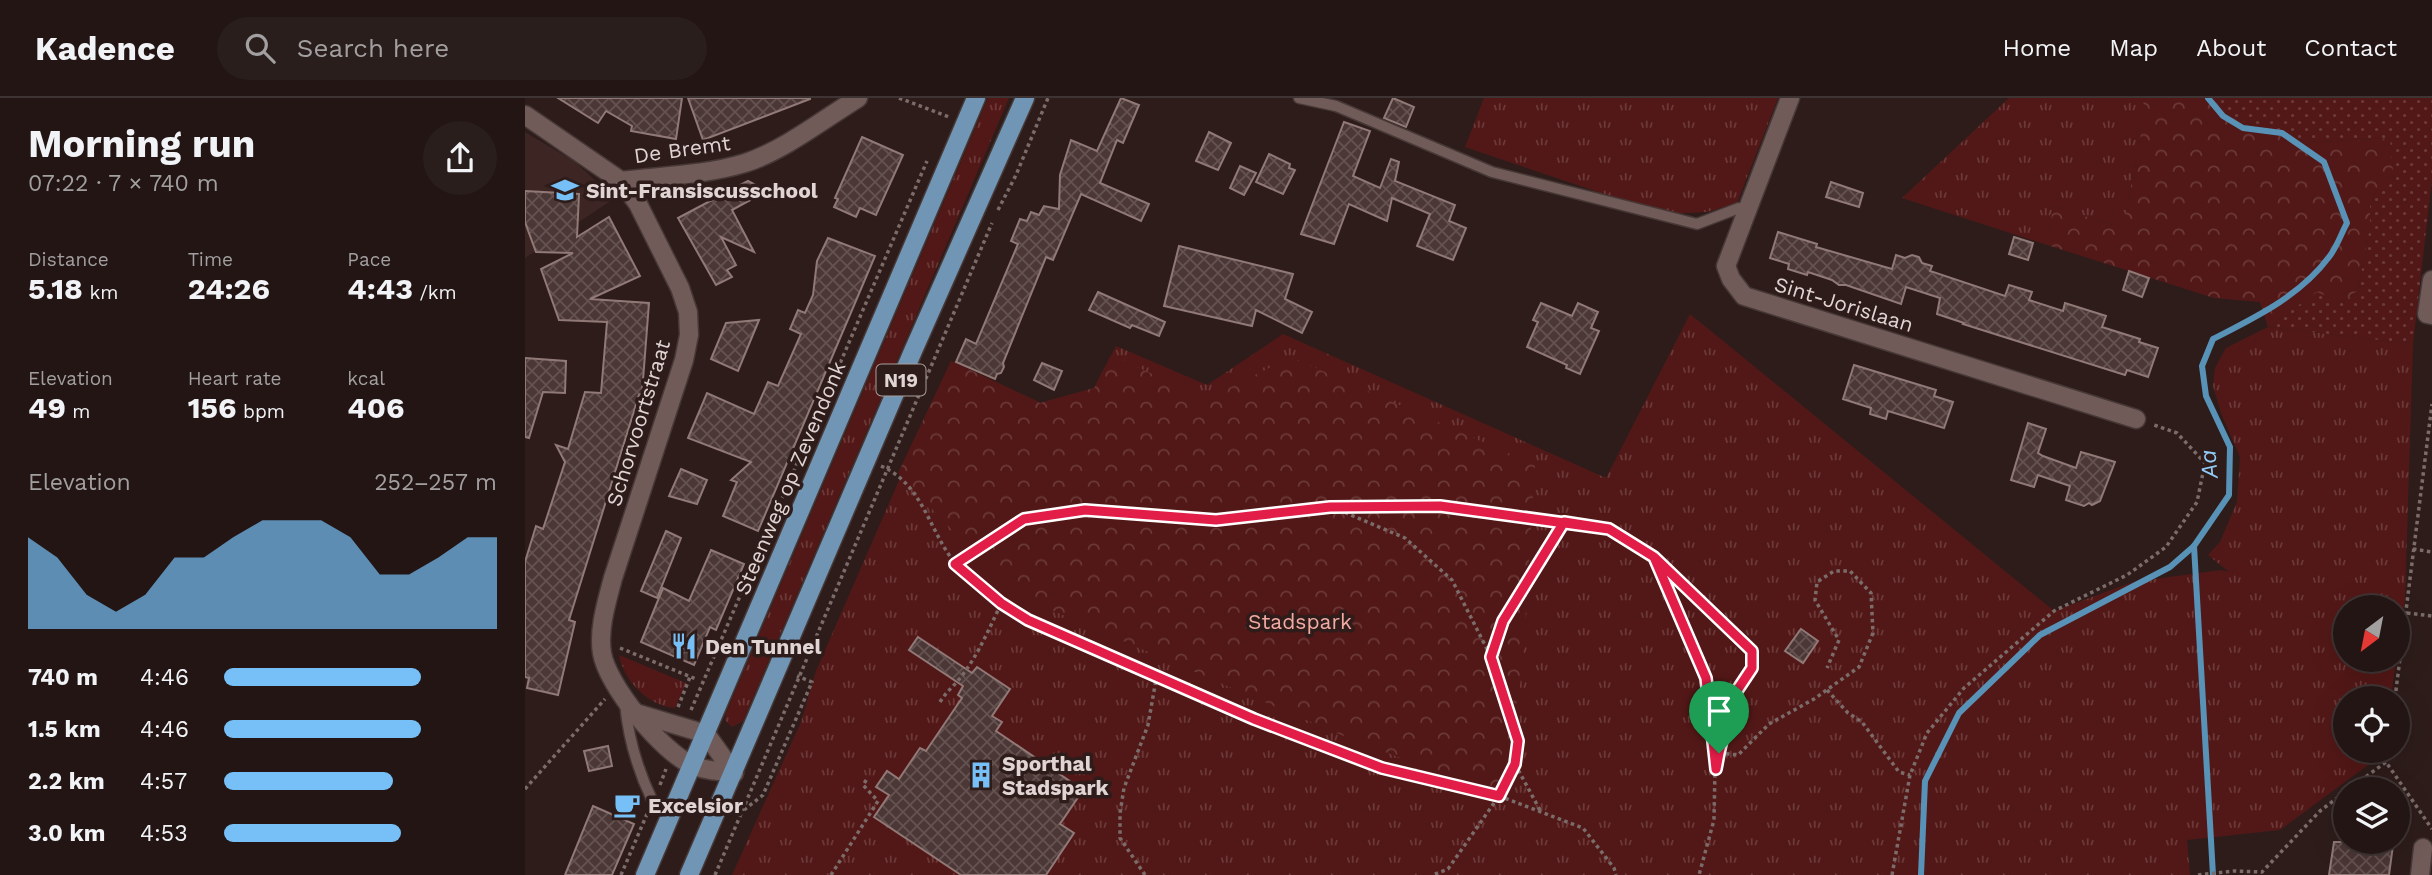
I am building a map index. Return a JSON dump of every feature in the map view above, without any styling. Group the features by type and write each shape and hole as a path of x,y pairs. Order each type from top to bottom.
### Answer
{"main road":[{"name":"Steenweg op Zevendonk","path":"645,875 977,98"},
{"name":"N19","path":"689,875 908,363 1025,98"}],"street":[{"name":"De Bremt","path":"621,181 724,168 747,162 771,151 858,98"},
{"name":"Sint-Jorislaan","path":"1790,98 1727,266 1731,279 1744,296 2136,419"},
{"name":"Schorvoortstraat","path":"525,115 621,181 638,204 680,288 688,312 689,335 684,360 613,578 606,604 601,652 620,693 666,748 692,766 734,773"},
{"path":"2432,280 2427,314 2432,315"},
{"path":"636,713 706,734 734,773"},
{"path":"2420,875 2423,848"}],"lane":[{"path":"1299,98 1336,106 1492,172 1697,224 1739,208 1747,211"},
{"path":"620,693 642,780 653,802"}],"path":[{"path":"899,98 966,123"},
{"path":"715,875 1048,98"},
{"path":"946,116 950,107"},
{"path":"684,726 930,155"},
{"path":"2409,595 2432,404"},
{"path":"1892,875 1910,775 1927,733 1964,688 2054,611 2127,575 2166,547 2197,502 2205,463 2177,433 2136,419"},
{"path":"887,469 898,473 918,500 955,564 1001,603 1028,620 1157,674 1254,719 1382,768 1499,796 1583,828 1616,875"},
{"path":"955,564 1024,519 1085,510 1216,520 1330,507 1440,506 1609,529 1654,557 1752,651 1752,668 1732,698 1716,769 1714,820 1699,875"},
{"path":"1330,507 1405,538 1453,580 1491,657 1518,741 1515,764 1499,796 1448,869 1433,875"},
{"path":"1491,657 1503,621 1564,522"},
{"path":"2413,549 2432,552"},
{"path":"1654,557 1706,678 1716,769"},
{"path":"1719,753 1738,755 1769,724 1814,699 1859,667 1873,632 1871,593 1850,571 1835,571 1817,582 1815,600 1839,639 1827,668"},
{"path":"940,702 950,686 960,679 981,646 1001,603"},
{"path":"2410,613 2432,616"},
{"path":"601,640 696,679"},
{"path":"743,810 763,795 793,720 812,682 778,669"},
{"path":"1145,875 1120,838 1120,813 1124,789 1147,725 1157,674"},
{"path":"680,702 690,677"},
{"path":"1827,690 1848,713 1862,722 1899,772 1910,775"},
{"path":"525,789 620,693"},
{"path":"2366,777 2385,763"},
{"path":"2387,763 2432,829"},
{"path":"1515,764 1541,812"},
{"path":"831,875 878,802 863,785 867,779"},
{"path":"2198,874 2262,872 2320,811 2333,801"}],"shaded area":[{"name":"Sint-Fransiscusschool","path":"525,132 574,161 612,200 525,258"}],"green space":[{"path":"988,98 1009,98 743,721 732,727 725,720 726,713"},
{"path":"1484,98 1778,98 1737,203 1707,212 1663,214 1465,147"},
{"path":"2009,98 2145,98 2123,228 2053,206 2050,230 2044,244 1902,198"},
{"path":"2144,98 2214,98 2221,110 2247,123 2294,140 2319,142 2391,138 2394,183 2375,193 2370,206 2370,227 2358,290 2343,303 2317,293 2268,327 2260,302 2214,298 2044,244 2050,230 2053,206 2123,228 2141,133"},
{"path":"2214,98 2432,98 2432,179 2413,344 2268,327 2317,292 2343,303 2358,290 2370,227 2370,206 2375,193 2394,182 2390,138 2319,142 2294,140 2247,123 2221,110"},
{"name":"Stadspark","path":"1690,314 2054,611 2133,582 2221,570 2229,572 2208,555 2220,542 2237,502 2240,457 2221,413 2213,386 2215,368 2226,348 2268,327 2413,344 2405,595 2333,595 2333,672 2394,672 2393,686 2333,686 2333,763 2371,763 2352,777 2333,777 2333,791 2280,830 2187,840 2190,875 732,875 801,722 816,671 951,361 1041,403 1094,388 1116,346 1207,385 1283,334 1606,478"},
{"path":"1111,355 1207,399 1291,357 1535,465 1522,674 1499,796 1336,733 1012,593 898,473 951,361 1040,403 1094,388"},
{"path":"619,655 686,683 675,708 656,703 639,690 626,674"}],"building":[{"path":"558,98 682,98 676,139 631,131 632,126 606,111 598,123"},
{"path":"688,98 810,98 810,99 703,140"},
{"path":"1121,98 1139,105 1123,143 1117,140 1100,183 1149,204 1141,221 1081,194 1053,260 1046,257 1001,373 997,374 995,379 956,362 966,339 976,344 1018,244 1011,241 1020,219 1027,221 1031,212 1039,215 1044,206 1059,209 1060,175 1071,140 1097,151"},
{"path":"1393,98 1414,107 1406,127 1384,118"},
{"path":"1344,122 1370,131 1353,176 1380,188 1391,159 1399,162 1395,181 1455,205 1449,221 1466,228 1453,260 1417,246 1430,214 1392,198 1387,221 1349,204 1334,244 1301,234"},
{"path":"1209,132 1231,143 1218,170 1196,161"},
{"path":"862,137 903,155 876,215 860,208 856,217 834,207 838,199 835,198"},
{"path":"1269,154 1290,164 1289,168 1295,170 1283,194 1256,182"},
{"path":"1240,166 1256,173 1244,195 1230,188"},
{"path":"748,181 767,191 732,210 754,252 721,237 736,265 727,270 732,277 716,285 678,218"},
{"path":"1831,182 1863,193 1859,207 1826,197"},
{"path":"525,191 579,194 577,237 609,217 640,276 590,299 649,303 642,393 639,395 569,620 575,622 558,695 527,688 529,678 525,677 525,562 536,526 543,529 565,462 556,445 568,449 585,392 601,393 607,322 559,320 541,269 573,253 536,252 525,222"},
{"path":"1778,232 1817,244 1816,247 1892,269 1896,255 1905,258 1912,255 1919,257 1922,263 1932,266 1930,271 2005,296 2009,285 2032,292 2029,300 2063,311 2065,303 2106,316 2102,327 2140,339 2139,342 2158,348 2148,377 2127,370 2125,375 1963,324 1937,314 1940,298 1906,287 1901,304 1839,285 1808,272 1807,275 1788,269 1789,264 1770,258"},
{"path":"2014,237 2033,243 2028,260 2009,254"},
{"path":"828,238 875,256 758,531 723,516 737,482 731,480 751,462 688,438 707,393 754,414 768,382 778,386 801,334 790,329 798,310 805,313 813,295 817,261"},
{"path":"1179,246 1293,274 1285,299 1312,312 1302,333 1256,310 1252,326 1164,306"},
{"path":"2129,271 2149,278 2142,297 2123,290"},
{"path":"1098,292 1165,322 1159,336 1132,325 1130,328 1089,310"},
{"path":"1541,303 1572,316 1578,303 1598,312 1591,328 1599,331 1580,374 1566,368 1567,365 1527,347 1538,322 1533,320"},
{"path":"759,320 738,371 711,359 726,323"},
{"path":"525,358 566,361 565,393 543,392 529,438 525,437"},
{"path":"1042,363 1062,371 1054,390 1034,380"},
{"path":"1854,365 1936,390 1934,396 1953,402 1944,428 1888,411 1886,419 1870,414 1871,408 1843,399"},
{"path":"2028,423 2046,429 2038,453 2043,456 2076,468 2081,452 2115,462 2100,501 2084,506 2066,500 2070,486 2038,475 2034,487 2011,480"},
{"path":"681,469 707,480 697,504 669,496"},
{"path":"666,531 681,538 657,598 641,591"},
{"path":"711,550 744,564 716,630 710,627 694,665 641,642 663,588 689,601"},
{"path":"1801,629 1818,641 1803,663 1785,651"},
{"name":"Sporthal Stadspark","path":"918,637 972,673 977,667 1010,689 992,716 1002,722 996,731 1083,790 1060,824 1074,833 1046,875 961,875 874,817 889,795 876,787 887,771 899,779 920,748 926,751 962,698 958,695 963,686 909,650"},
{"path":"608,746 612,766 589,771 584,751"},
{"path":"593,806 634,824 612,875 565,875"},
{"path":"2333,849 2333,854 2392,854 2389,875 2329,875"}],"waterway":[{"name":"Aa","path":"1921,875 1925,781 1959,713 2040,635 2170,567 2194,546 2229,495 2230,447 2206,396 2202,366 2213,339 2276,304 2305,283 2332,253 2347,223 2324,162 2282,133 2243,128 2223,116 2208,98"},
{"path":"2194,546 2213,875"}],"place":[{"name":"Sint-Fransiscusschool","path":"565,190"},
{"name":"Den Tunnel","path":"684,646"},
{"name":"Sporthal Stadspark","path":"981,775"},
{"name":"Excelsior","path":"627,805"}],"route":[{"path":"1719,753 1716,769 1706,678 1654,557 1609,529 1564,522 1440,506 1330,507 1216,520 1085,510 1024,519 955,564 1001,603 1028,620 1157,674 1254,719 1382,768 1499,796 1515,764 1518,741 1491,657 1503,621 1564,522 1609,529 1654,557 1752,651 1752,668 1732,698 1719,753"}]}
